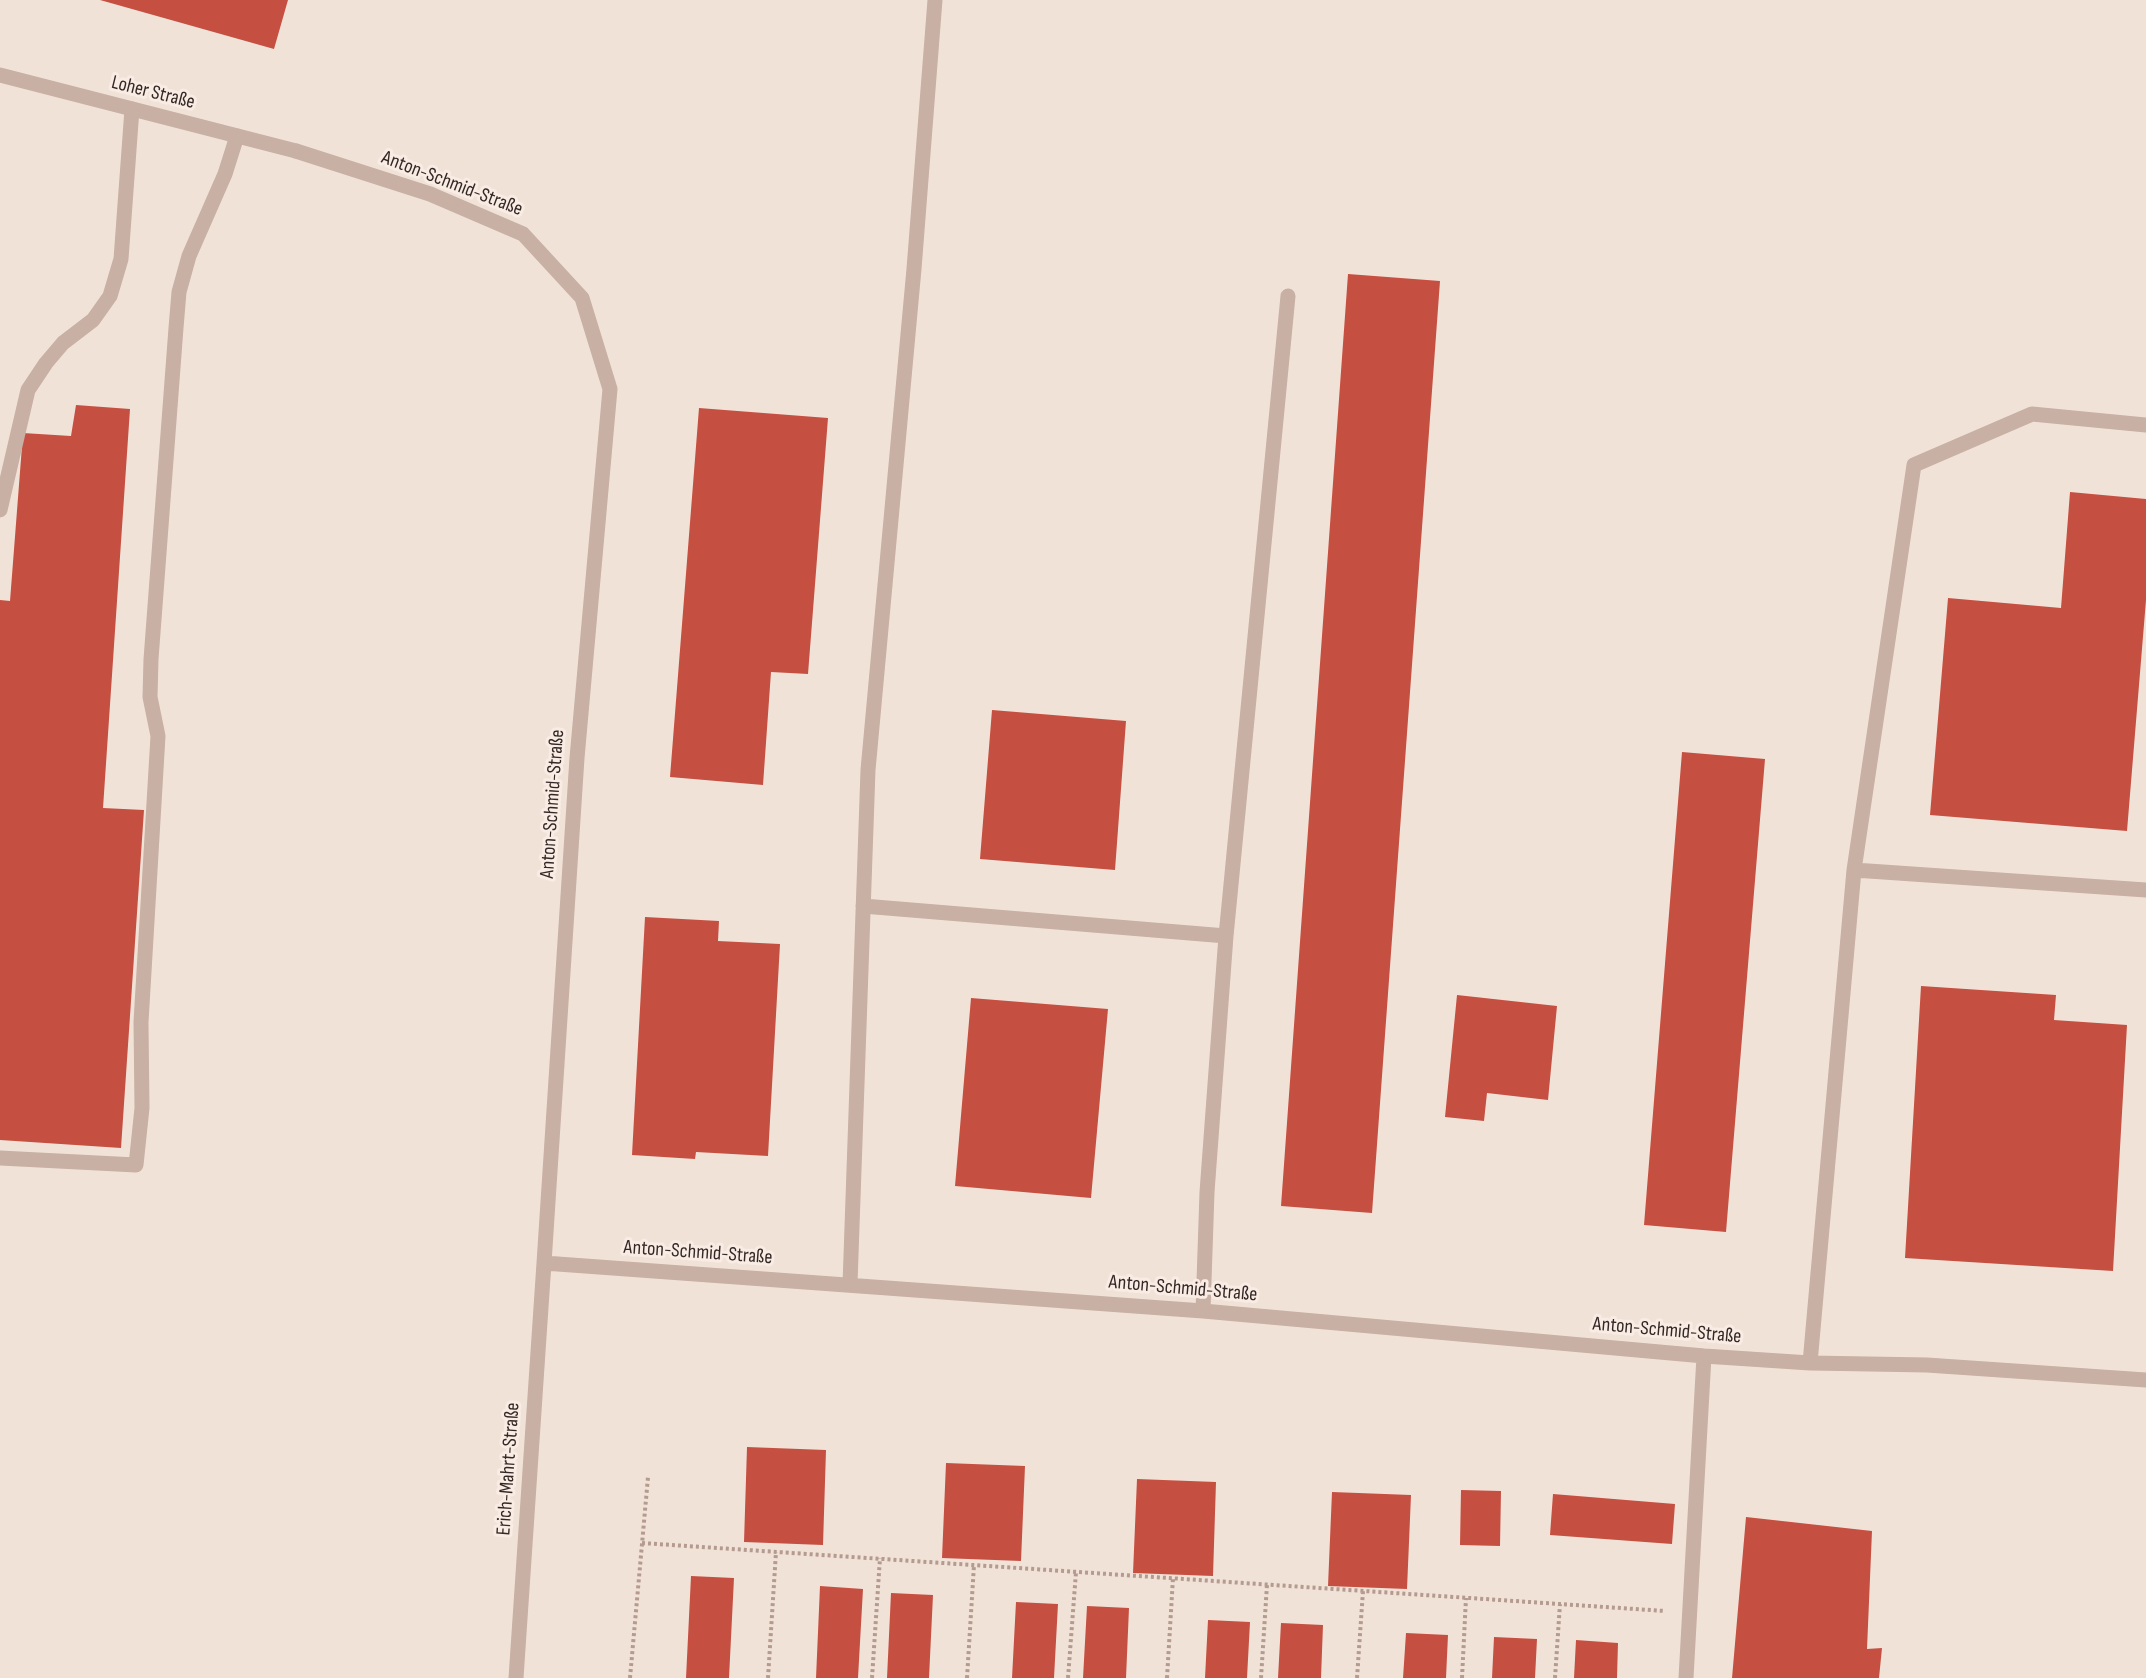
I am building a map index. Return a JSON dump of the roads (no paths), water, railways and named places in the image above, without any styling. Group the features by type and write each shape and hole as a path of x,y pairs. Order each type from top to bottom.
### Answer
{"street":[{"path":"850,1284 868,770 914,269 935,0"},
{"name":"Loher Straße","path":"0,75 296,151"},
{"path":"0,510 28,390 58,349 93,320 110,296 121,258 132,109"},
{"path":"0,1158 136,1165 142,1108 141,1022 158,736 150,697 151,659 179,292 189,256 225,174 237,136"},
{"name":"Anton-Schmid-Straße","path":"296,151 429,194 523,234 582,298 610,389 577,758 544,1263 1203,1311 1810,1364 1927,1365 2146,1380"},
{"path":"1203,1311 1207,1192 1226,936 1288,296"},
{"path":"1810,1364 1854,870 1914,465 2032,414 2146,425"},
{"path":"1854,870 2146,890"},
{"path":"863,906 1226,936"},
{"name":"Erich-Mahrt-Straße","path":"516,1678 544,1263"},
{"path":"1686,1678 1704,1356"}]}
